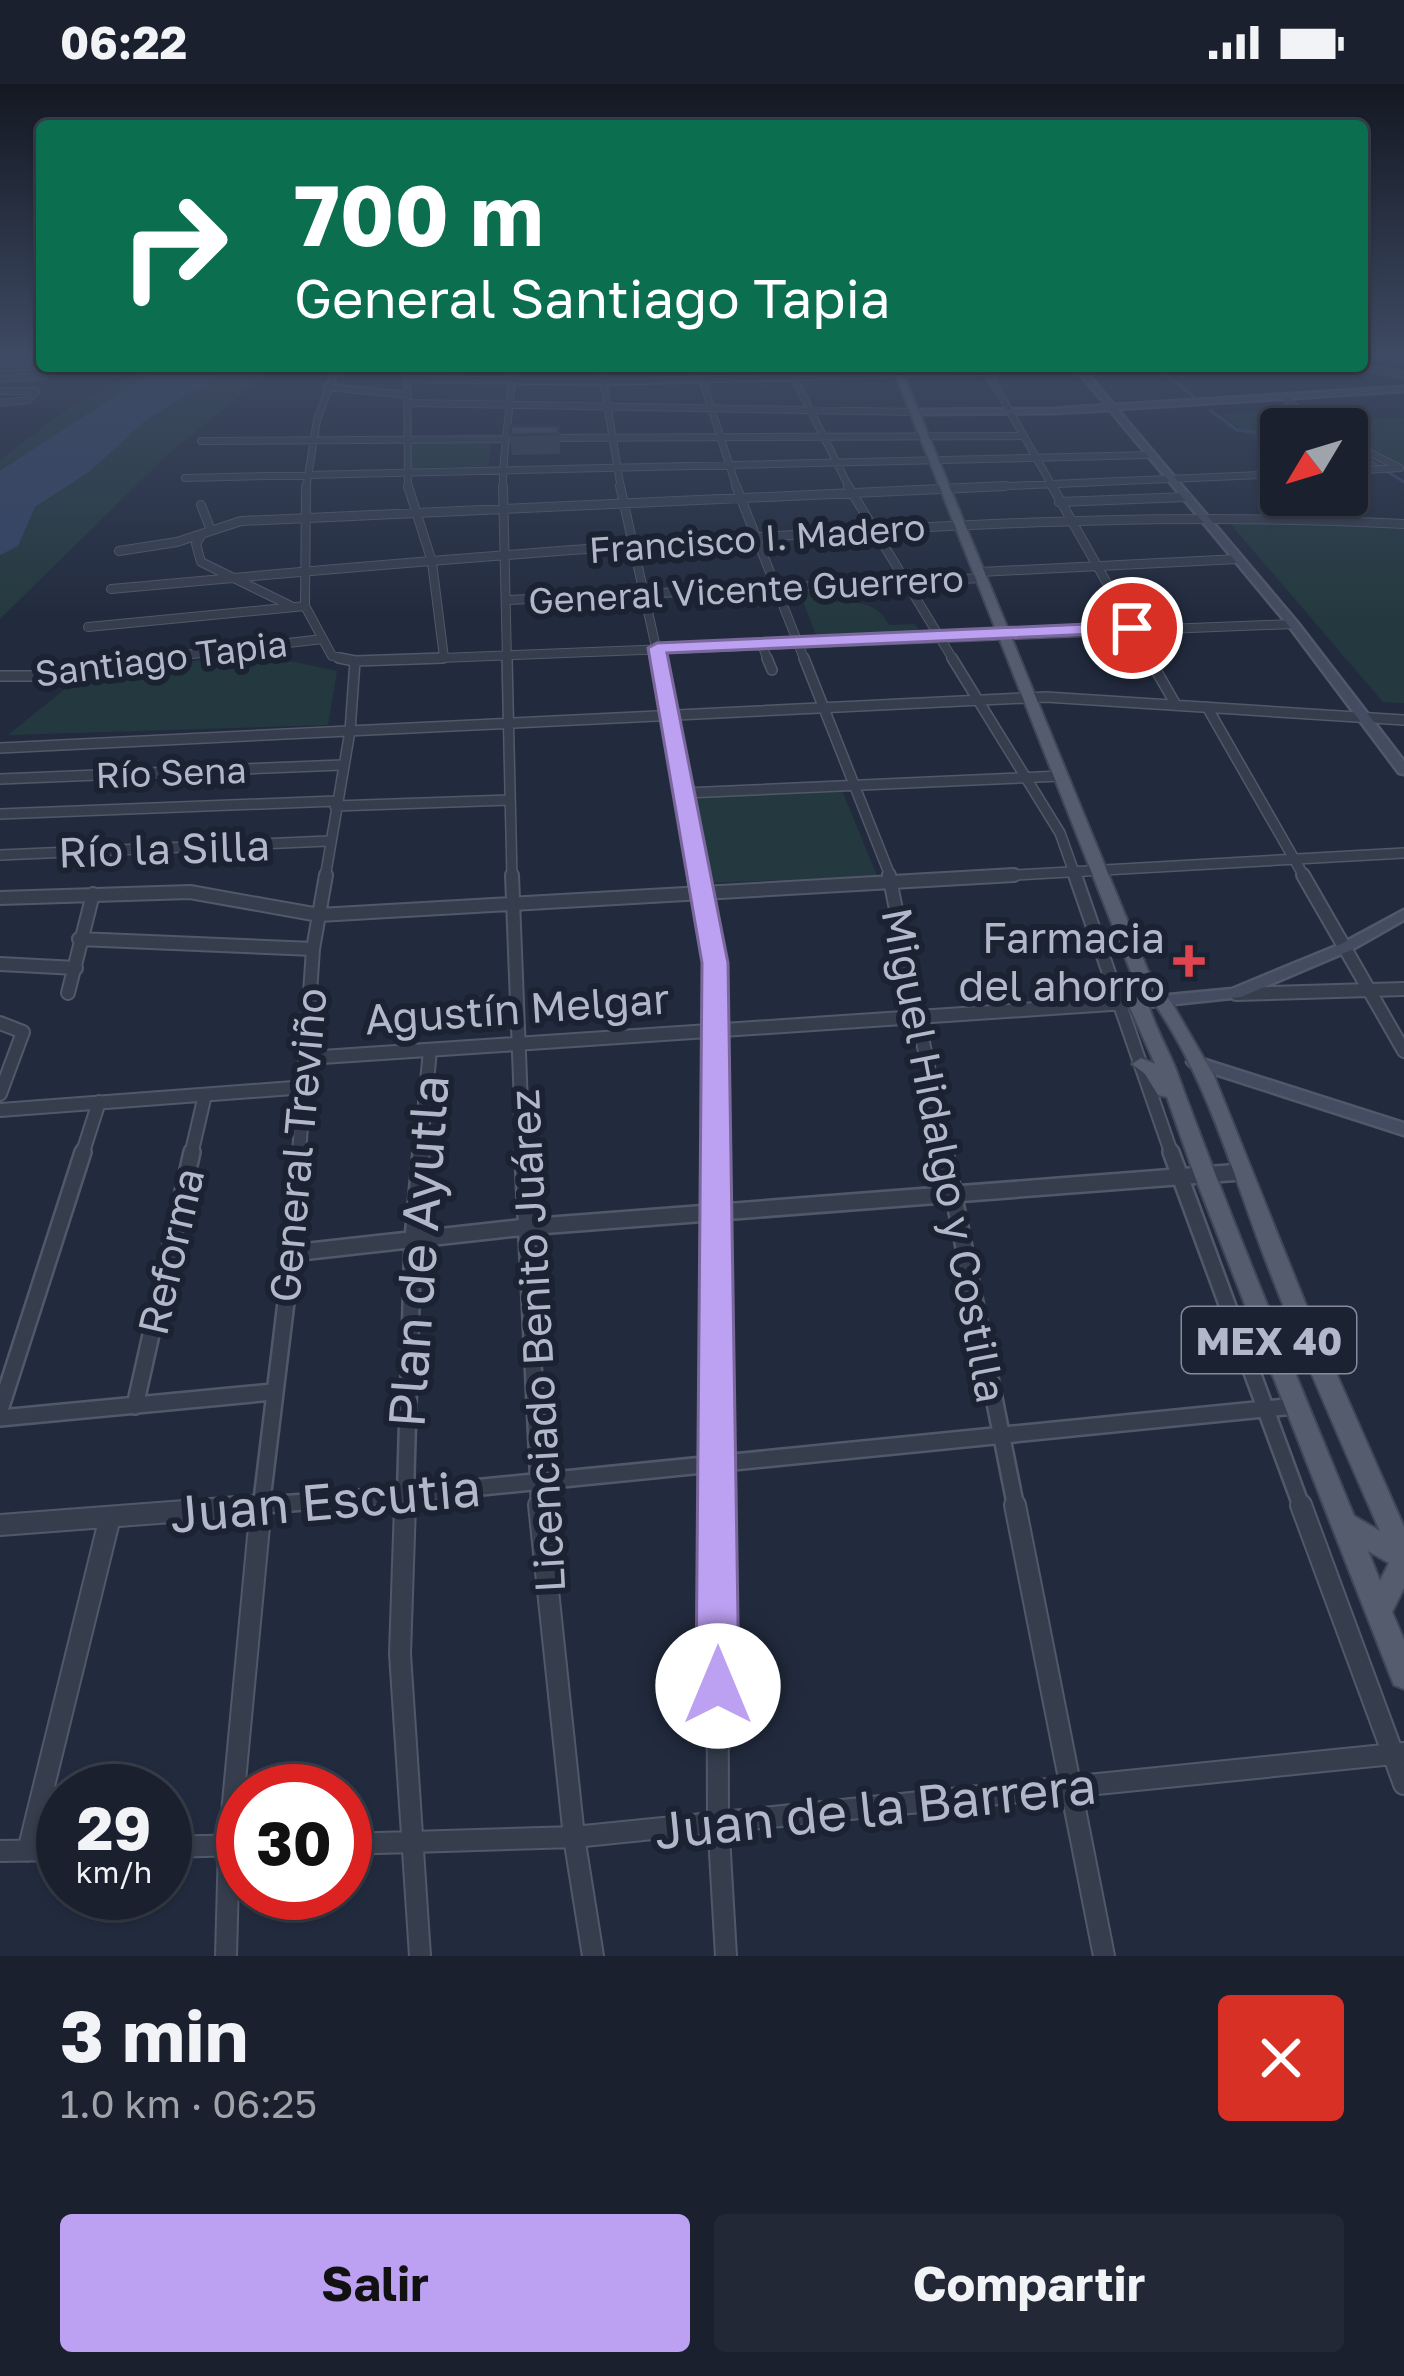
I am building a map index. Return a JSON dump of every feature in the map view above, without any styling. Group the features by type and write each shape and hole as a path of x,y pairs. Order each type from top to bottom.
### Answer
{"main road":[{"name":"MEX 40","path":"927,441 1140,972 1165,1001 1196,1062 1404,1558"},
{"path":"1139,441 1292,624 1404,770"},
{"name":"Agustín Melgar","path":"1129,1003 1235,994 1346,947 1404,914"},
{"name":"MEX 40","path":"1140,972 1129,1003 1182,1110 1404,1675"},
{"path":"1196,1062 1404,1129"},
{"path":"1141,1064 1152,1070 1172,1104 1182,1110"},
{"path":"1346,1525 1404,1558 1380,1608"}],"street":[{"path":"299,606 304,475 311,441"},
{"path":"409,441 412,513 432,562 444,658"},
{"name":"Licenciado Benito Juárez","path":"502,441 513,902 537,1482 574,1838 593,1956"},
{"path":"612,441 657,648 715,963 718,1819 726,1956"},
{"name":"Miguel Hidalgo y Costilla","path":"719,441 892,882 1105,1956"},
{"path":"825,441 1009,757 1047,808 1129,1003 1141,1064 1179,1176 1264,1411 1398,1753 1404,1784"},
{"path":"1027,441 1175,705"},
{"path":"1368,451 1402,468"},
{"path":"185,478 1150,455"},
{"path":"1368,470 1402,468"},
{"path":"119,551 227,522 1260,475"},
{"path":"1059,502 1186,497"},
{"path":"201,505 206,531 196,544 201,562 299,606 336,659 1292,624"},
{"name":"Francisco I. Madero","path":"111,589 876,530 1203,515 1404,524"},
{"path":"1345,516 1350,520"},
{"name":"General Vicente Guerrero","path":"508,600 1238,559"},
{"path":"88,627 299,606"},
{"name":"Santiago Tapia","path":"0,676 41,676 187,651 322,638"},
{"path":"762,644 772,670"},
{"name":"General Treviño","path":"242,1764 260,1505 292,1253 307,1087 313,949 350,731 355,661"},
{"path":"0,748 1030,698 1404,719"},
{"path":"1207,707 1404,1051"},
{"name":"Río Sena","path":"0,779 342,765"},
{"path":"685,794 1060,776"},
{"path":"0,814 510,800"},
{"name":"Río la Silla","path":"0,855 328,842"},
{"path":"0,898 201,892 319,915 1404,853"},
{"path":"68,992 93,894"},
{"path":"80,939 313,949"},
{"path":"0,964 76,968"},
{"path":"1235,994 1404,988"},
{"name":"Agustín Melgar","path":"307,1058 1129,1003"},
{"path":"0,1023 23,1032 0,1094"},
{"name":"Plan de Ayutla","path":"420,1956 400,1654 413,1238 430,1050"},
{"path":"0,1110 307,1087"},
{"name":"Reforma","path":"134,1406 205,1095"},
{"path":"100,1102 0,1414 273,1393"},
{"path":"292,1253 526,1227 1241,1172"},
{"name":"Juan Escutia","path":"0,1525 402,1495 1295,1406"},
{"path":"28,1851 110,1517"},
{"name":"Juan de la Barrera","path":"372,1844 574,1838 718,1819 1398,1753"},
{"path":"0,1851 36,1851"},
{"name":"General Treviño","path":"226,1956 229,1920"}],"green space":[{"path":"24,441 184,441 0,619 0,460"},
{"path":"491,441 489,466 408,468 411,442"},
{"path":"1368,441 1404,441 1404,466 1368,467"},
{"path":"1228,521 1404,529 1404,703 1383,702"},
{"path":"798,589 813,589 822,602 869,606 889,625 915,624 920,632 817,637"},
{"path":"252,653 337,671 328,725 8,735 80,677"},
{"path":"841,788 877,876 706,883 694,796"}],"water":[{"path":"45,441 123,441 90,471 35,507 18,546 0,555 0,471"}],"waterway":[{"path":"1368,459 1404,482"}],"place":[{"name":"Farmacia del ahorro","path":"1189,961"}],"route":[{"path":"718,1686 715,963 657,648 1132,628"}]}
